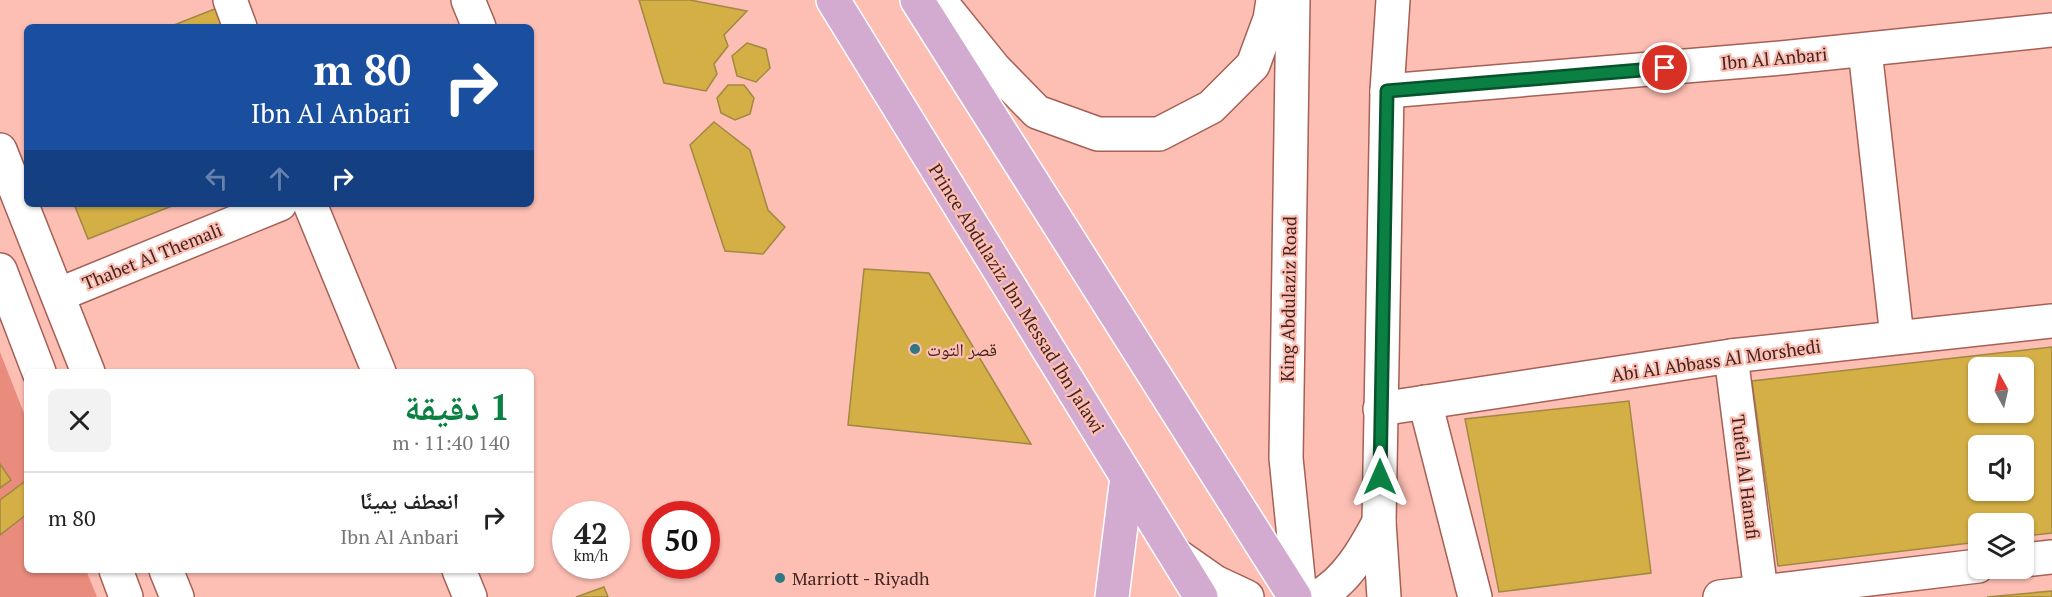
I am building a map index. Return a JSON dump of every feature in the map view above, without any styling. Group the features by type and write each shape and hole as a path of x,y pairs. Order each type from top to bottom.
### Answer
{"main road":[{"name":"Prince Abdulaziz Ibn Messad Ibn Jalawi","path":"833,0 1201,597"},
{"path":"917,0 1298,597"},
{"path":"1112,597 1127,477"}],"street":[{"path":"230,0 239,24"},
{"path":"468,0 477,24"},
{"path":"939,0 994,68 1037,112 1098,134 1159,134 1211,107 1252,65 1270,19 1273,0"},
{"name":"King Abdulaziz Road","path":"1293,0 1286,458 1298,597"},
{"path":"1384,597 1379,522 1380,409 1387,91 1393,0"},
{"name":"Ibn Al Anbari","path":"1387,91 1865,50 2052,30"},
{"path":"1865,50 1897,337"},
{"path":"0,150 87,369"},
{"name":"Thabet Al Themali","path":"58,295 273,207"},
{"path":"311,207 378,369"},
{"path":"3,288 38,369"},
{"name":"Abi Al Abbass Al Morshedi","path":"1380,409 1731,356 2052,321"},
{"name":"Tufeil Al Hanafi","path":"1731,356 1762,594"},
{"path":"1425,402 1475,597"},
{"path":"1317,597 1327,592 1350,569 1379,522"},
{"path":"1175,554 1215,582 1246,597"},
{"path":"2034,559 2052,557"},
{"path":"1720,597 1762,594 1968,567"},
{"path":"117,573 126,597"},
{"path":"167,573 177,597"},
{"path":"460,573 470,597"}],"shaded area":[{"path":"0,352 24,413 24,573 87,573 97,597 0,597"}],"building":[{"path":"639,0 690,0 747,11 724,35 728,46 714,64 717,74 706,91 664,83"},
{"path":"217,8 223,24 177,24"},
{"path":"747,43 766,49 770,68 756,82 737,76 732,56"},
{"path":"728,85 744,85 754,98 750,114 735,120 721,113 717,98"},
{"path":"714,122 750,150 768,210 785,227 763,254 725,251 690,145"},
{"path":"75,207 169,207 88,239"},
{"name":"قصر التوت","path":"864,269 929,273 1031,444 848,425"},
{"path":"2052,347 2052,533 2034,535 2034,513 1968,513 1968,543 1778,566 1752,381"},
{"path":"1629,401 1651,573 1499,592 1465,419"},
{"path":"0,464 11,480 0,488"},
{"path":"24,482 24,516 0,535 0,500"},
{"path":"604,587 608,597 576,597"},
{"path":"2052,591 2052,597 1987,597"}],"place":[{"name":"قصر التوت","path":"915,349"},
{"name":"Marriott - Riyadh","path":"780,578"}],"route":[{"path":"1380,477 1387,91 1665,68"}]}
